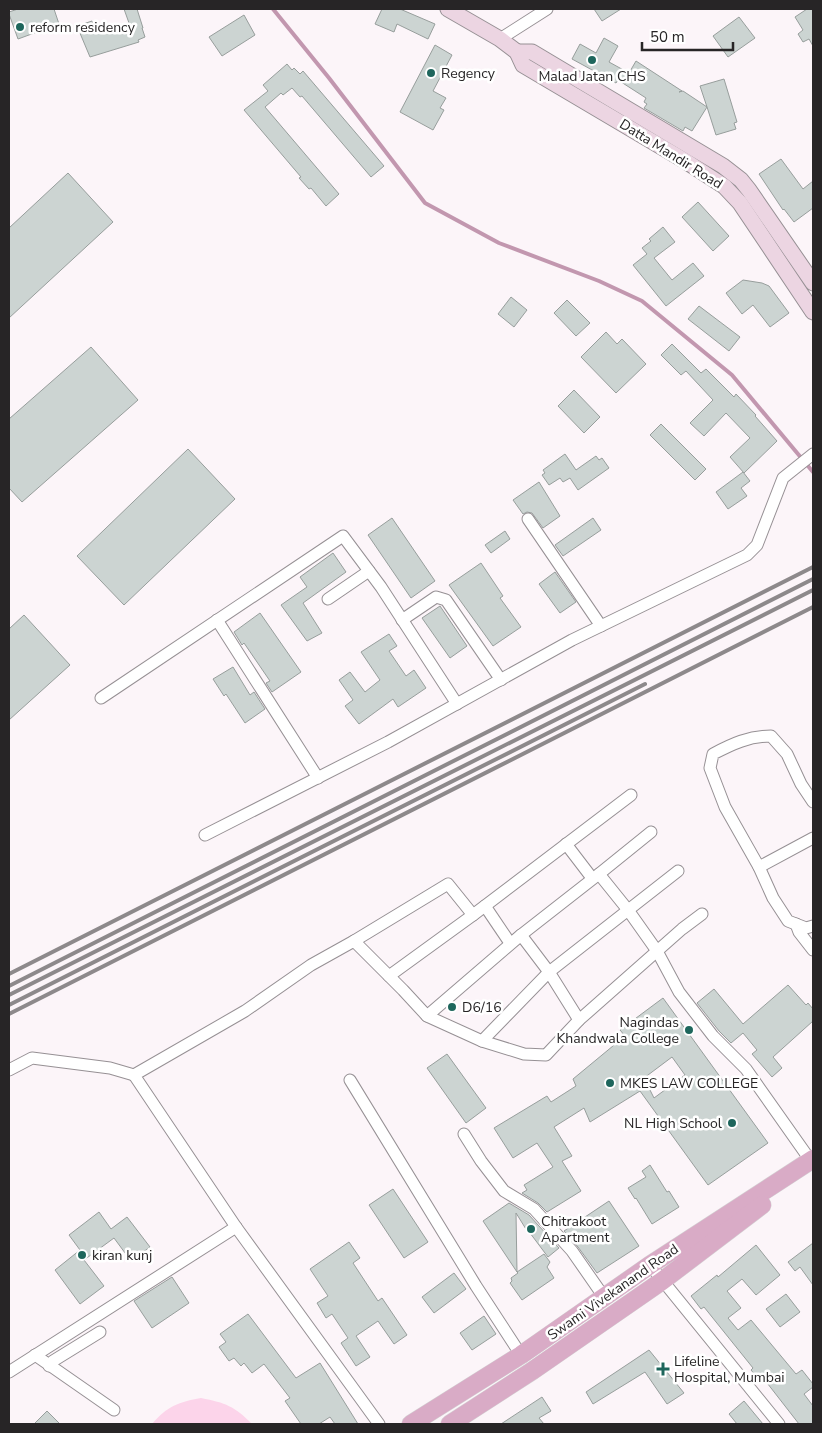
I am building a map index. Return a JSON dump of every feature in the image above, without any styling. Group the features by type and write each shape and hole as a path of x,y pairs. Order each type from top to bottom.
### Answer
{"main road":[{"name":"Datta Mandir Road","path":"448,9 500,39 517,52 523,66 687,162 724,186 740,203 759,217 813,283"},
{"name":"Datta Mandir Road","path":"517,52 532,52 548,61 723,166 741,180 759,217 813,312"},
{"path":"540,75 548,61"},
{"name":"Swami Vivekanand Road","path":"412,1424 521,1355 650,1265 813,1164"},
{"name":"Swami Vivekanand Road","path":"450,1424 662,1281 813,1164"}],"street":[{"path":"500,39 547,9"},
{"path":"205,835 388,742 602,626 746,555 758,545 783,478 813,454"},
{"path":"528,519 602,626"},
{"path":"101,698 343,536 402,620 457,704"},
{"path":"328,599 369,572"},
{"path":"402,620 436,597 446,600 500,680"},
{"path":"217,620 318,778"},
{"path":"813,802 801,784 787,754 771,736 755,736 736,742 713,754 710,768 725,807 759,867 773,898 788,921 806,928 813,926"},
{"path":"389,976 631,795"},
{"path":"427,1016 510,943 651,832"},
{"path":"759,867 813,838"},
{"path":"566,844 628,910 657,951 678,992 713,1036 746,1069 813,1164"},
{"path":"482,1041 548,972 678,871"},
{"path":"134,1075 245,1011 311,964 354,941 448,884 473,915"},
{"path":"485,906 510,943"},
{"path":"354,941 427,1016 482,1041 524,1054 546,1054 579,1020 702,914"},
{"path":"796,924 799,932 813,950"},
{"path":"521,935 579,1020"},
{"path":"9,1070 32,1058 110,1068 134,1075 236,1226 379,1424"},
{"path":"350,1080 476,1286 521,1355"},
{"path":"464,1134 481,1161 504,1191 534,1209 572,1251 604,1297"},
{"path":"9,1372 92,1321 236,1226"},
{"path":"650,1265 779,1424"},
{"path":"51,1363 101,1333 92,1321"},
{"path":"40,1352 51,1363 114,1410"}],"shaded area":[{"path":"201,1398 229,1406 252,1424 152,1424 168,1409 186,1401"}],"building":[{"name":"reform residency","path":"18,9 54,9 59,24 18,39 9,12"},
{"path":"124,9 137,9 145,37 138,40 139,42 90,57 77,26 92,21 96,33 129,23"},
{"path":"382,9 400,9 435,24 428,39 397,24 394,32 375,24"},
{"path":"594,9 621,9 602,21"},
{"path":"807,9 813,9 813,46 809,39 803,42 798,34 803,30 795,17"},
{"path":"244,15 255,35 222,56 209,37"},
{"path":"739,17 755,38 728,57 713,36"},
{"path":"604,38 618,46 609,62 629,73 636,61 682,91 679,92 683,91 707,107 692,131 685,127 683,131 644,108 647,104 644,102 646,98 618,80 616,83 572,59 580,44 596,53"},
{"name":"Regency","path":"435,45 452,55 433,91 446,98 440,108 444,110 433,130 400,112"},
{"path":"287,64 292,70 294,68 300,74 303,71 384,166 371,177 302,96 300,97 292,88 283,95 281,93 265,107 339,194 326,206 311,188 309,189 299,178 301,177 244,110 268,91 263,85"},
{"path":"724,79 737,122 734,123 736,129 716,135 700,86"},
{"path":"781,159 803,189 813,181 813,208 794,222 783,210 759,174"},
{"path":"68,173 113,222 9,318 9,228"},
{"path":"698,202 729,236 713,251 682,217"},
{"path":"663,227 675,242 654,258 672,280 693,263 704,276 666,306 633,265 647,254 642,248"},
{"path":"743,280 769,286 789,313 770,327 753,305 742,314 726,293"},
{"path":"511,297 527,310 514,327 498,314"},
{"path":"567,300 590,323 576,336 554,313"},
{"path":"699,306 740,337 729,351 688,319"},
{"path":"606,332 617,344 622,339 646,364 616,393 581,357"},
{"path":"672,344 701,373 706,369 734,397 736,394 777,441 744,473 730,457 750,438 726,413 704,436 690,423 713,400 686,371 681,375 661,355"},
{"path":"91,347 138,400 22,502 9,488 9,419"},
{"path":"574,390 600,417 584,433 558,406"},
{"path":"661,424 706,469 695,480 650,435"},
{"path":"188,449 235,499 124,605 77,556"},
{"path":"565,454 576,470 596,456 599,460 602,458 609,468 578,490 570,478 563,482 560,478 549,485 542,475 545,473 543,470"},
{"path":"743,472 750,481 741,488 747,496 728,509 716,492"},
{"path":"539,482 560,516 543,528 532,513 527,512 523,514 513,500"},
{"path":"392,518 435,581 411,598 368,535"},
{"path":"593,518 601,530 563,556 555,545"},
{"path":"505,531 510,539 491,553 485,545"},
{"path":"333,553 346,572 303,603 322,633 307,641 281,605 307,587 300,577"},
{"path":"481,563 503,596 500,598 521,627 493,646 449,585"},
{"path":"555,572 576,602 560,613 539,584"},
{"path":"440,606 467,646 450,658 422,618"},
{"path":"260,613 301,672 272,692 266,683 270,681 244,643 242,645 234,632"},
{"path":"24,615 70,665 9,720 9,629"},
{"path":"389,634 397,646 389,651 406,676 414,670 426,688 398,707 393,699 359,724 345,706 353,700 339,680 350,672 365,692 380,680 361,652"},
{"path":"233,667 250,695 254,692 265,709 245,723 226,694 224,696 213,679"},
{"path":"788,985 806,1005 808,1003 813,1009 813,1021 773,1057 782,1068 772,1077 752,1054 757,1050 743,1033 731,1043 697,1003 714,989 743,1024"},
{"path":"663,998 768,1143 708,1185 640,1091 590,1122 584,1108 554,1127 572,1156 562,1161 581,1191 547,1212 538,1203 522,1193 527,1190 524,1185 553,1167 537,1143 513,1158 494,1128 547,1096 551,1102 576,1086 573,1079 625,1036 620,1030","holes":["672,1057 685,1075 654,1098 644,1078"]},
{"path":"447,1054 486,1108 466,1123 427,1068"},
{"path":"650,1165 679,1207 652,1224 628,1188 646,1177 642,1171"},
{"path":"393,1189 428,1242 404,1258 369,1205"},
{"path":"609,1201 639,1246 597,1273 564,1231"},
{"name":"Chitrakoot Apartment","path":"509,1203 529,1215 559,1248 548,1257 529,1234 516,1213 517,1272 483,1221"},
{"name":"kiran kunj","path":"99,1212 111,1229 127,1217 150,1247 131,1261 114,1238 84,1260 104,1286 80,1304 55,1270 80,1250 69,1235"},
{"path":"349,1242 360,1258 353,1263 378,1301 382,1298 407,1335 394,1344 378,1321 356,1336 370,1357 356,1366 341,1343 348,1338 332,1314 326,1318 317,1303 328,1296 310,1269"},
{"path":"813,1243 813,1285 800,1267 795,1271 788,1262"},
{"path":"756,1245 780,1275 756,1295 742,1279 727,1291 741,1308 728,1318 738,1330 751,1320 796,1374 802,1370 813,1384 813,1387 804,1394 813,1406 813,1424 799,1424 764,1379 761,1382 751,1370 753,1368 704,1307 701,1309 691,1296 717,1275 718,1277"},
{"path":"544,1254 550,1262 547,1267 554,1278 522,1300 510,1283 512,1281 511,1278"},
{"path":"454,1273 466,1289 434,1313 422,1297"},
{"path":"172,1277 189,1303 152,1328 134,1301"},
{"path":"786,1294 800,1312 780,1327 766,1309"},
{"path":"248,1314 296,1378 320,1363 358,1424 335,1424 330,1417 319,1424 301,1424 285,1401 290,1398 264,1364 252,1373 244,1363 241,1366 234,1358 229,1361 219,1347 226,1342 220,1334"},
{"path":"484,1316 496,1334 472,1350 460,1333"},
{"path":"649,1350 684,1393 667,1404 645,1372 593,1404 586,1392"},
{"path":"542,1397 551,1411 539,1418 544,1424 501,1424"},
{"path":"744,1401 763,1424 737,1424 729,1414"},
{"path":"47,1411 60,1424 34,1424"}],"waterway":[{"path":"273,9 329,78 425,203 499,243 599,281 642,301 732,375 813,472"}],"railway":[{"path":"9,974 813,567"},
{"path":"9,986 813,579"},
{"path":"9,995 813,590"},
{"path":"9,1014 813,607"},
{"path":"9,1005 645,684"}],"place":[{"name":"reform residency","path":"20,27"},
{"name":"Malad Jatan CHS","path":"592,60"},
{"name":"Regency","path":"431,73"},
{"name":"D6/16","path":"452,1007"},
{"name":"Nagindas Khandwala College","path":"689,1030"},
{"name":"MKES LAW COLLEGE","path":"610,1083"},
{"name":"NL High School","path":"732,1123"},
{"name":"Chitrakoot Apartment","path":"531,1229"},
{"name":"kiran kunj","path":"82,1255"},
{"name":"Lifeline Hospital, Mumbai","path":"663,1369"}]}
